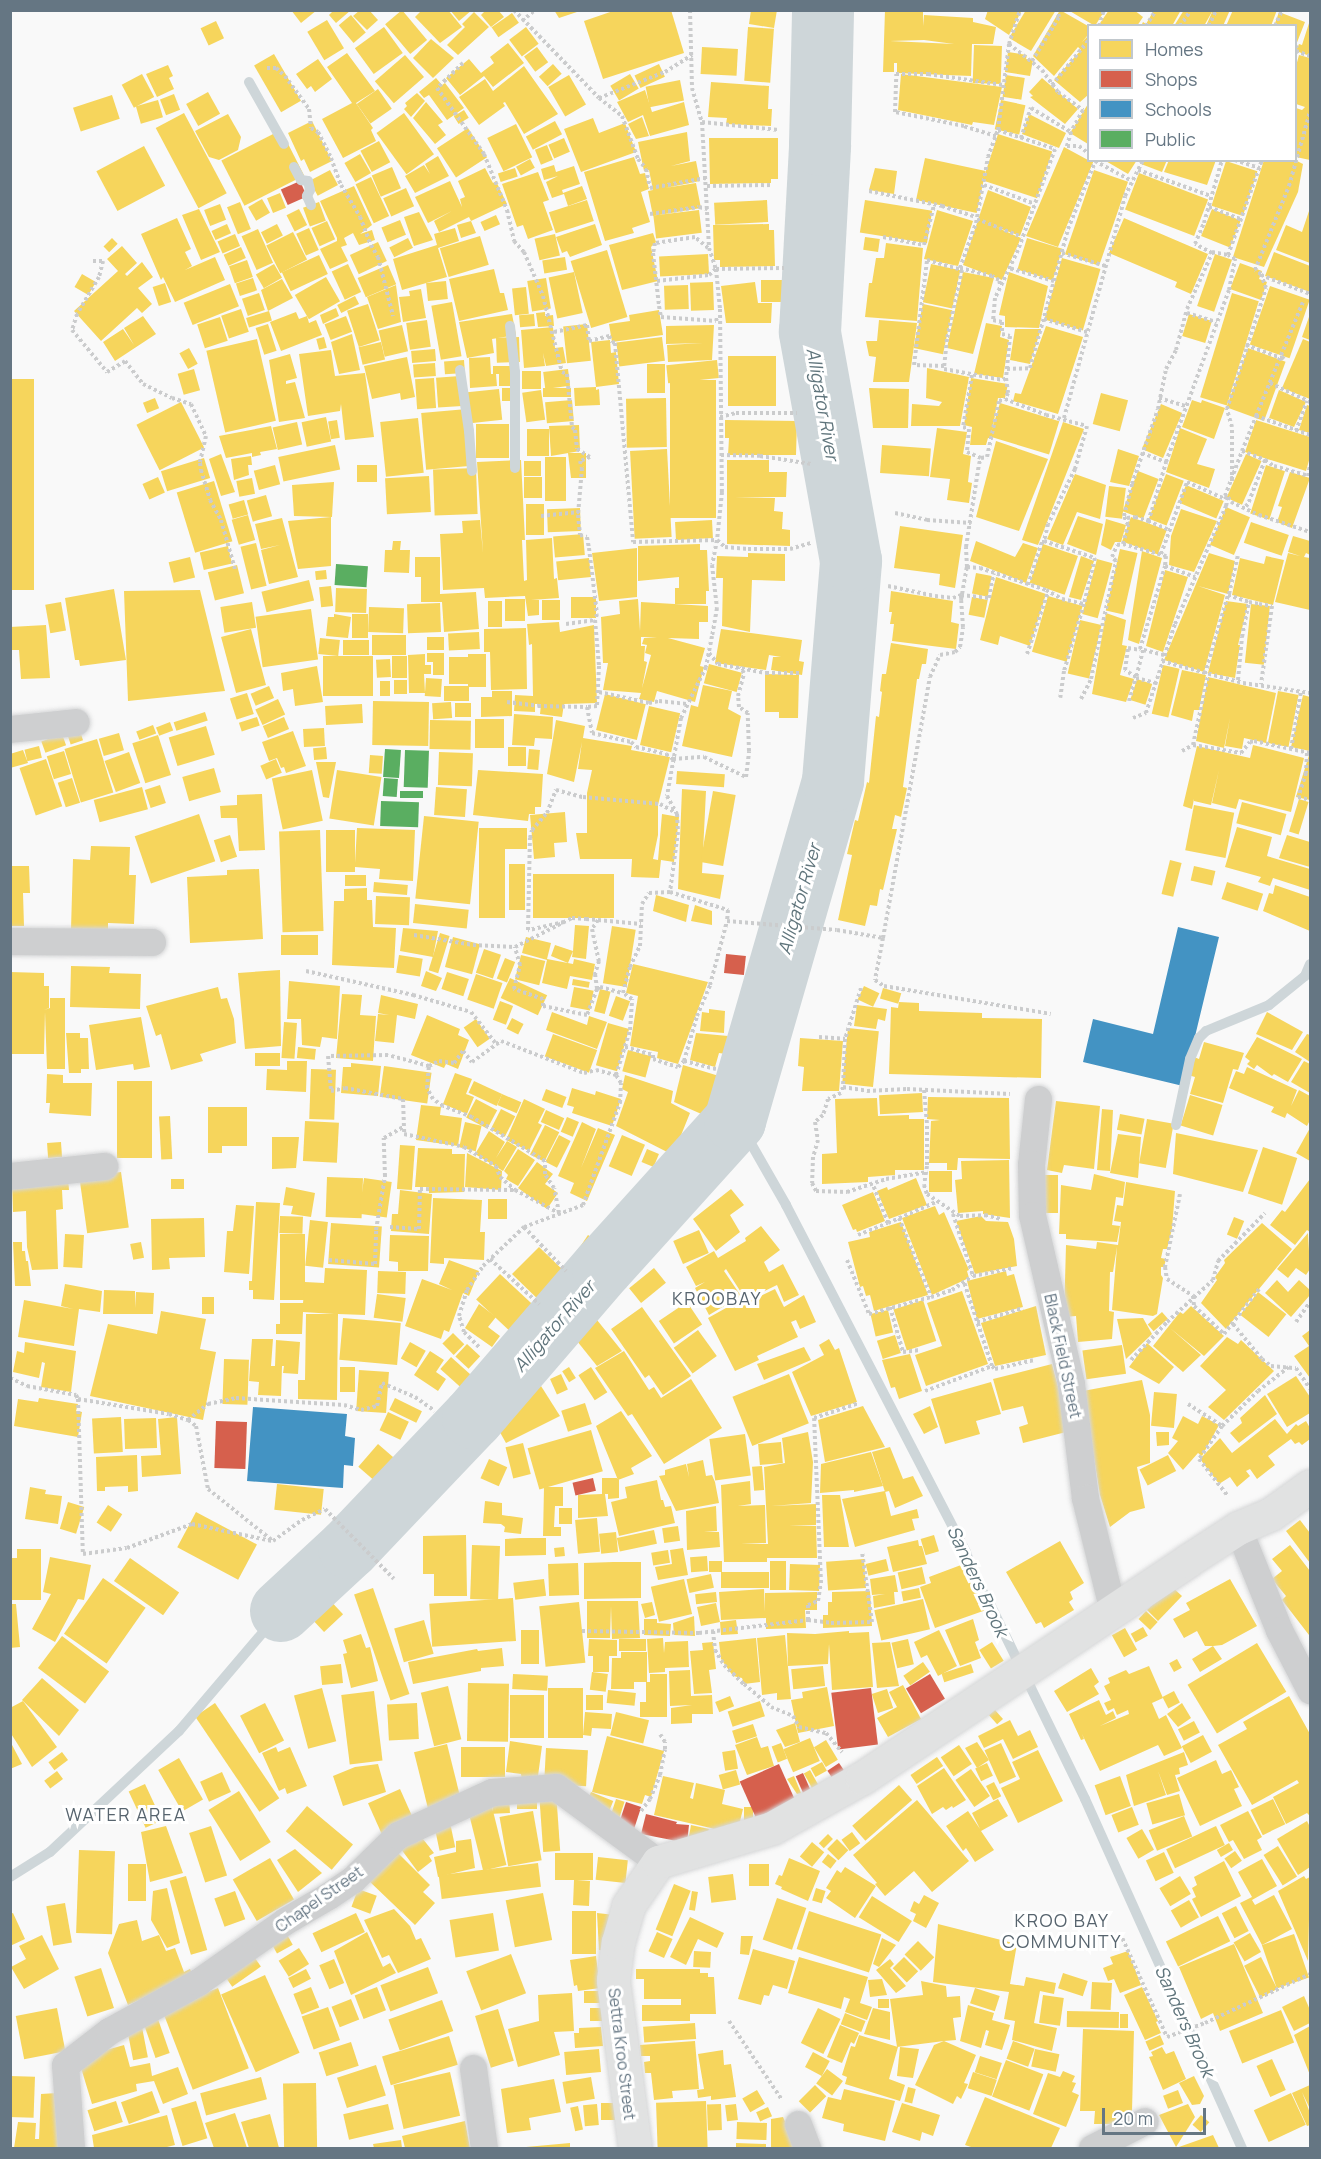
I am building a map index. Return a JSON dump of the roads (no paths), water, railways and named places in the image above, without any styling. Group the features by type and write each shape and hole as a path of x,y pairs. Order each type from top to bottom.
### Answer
{"main road":[{"path":"658,1862 772,1828 862,1778 1243,1526 1271,1514 1311,1486"},
{"name":"Settra Kroo Street","path":"634,2148 613,1980 618,1942 628,1906 658,1862"}],"street":[{"path":"10,729 76,722"},
{"path":"10,941 152,942"},
{"name":"Black Field Street","path":"1038,1099 1031,1164 1032,1215 1076,1415 1085,1498 1113,1611"},
{"path":"10,1176 104,1166"},
{"path":"1243,1526 1279,1630 1311,1690"},
{"name":"Chapel Street","path":"71,2148 64,2065 109,2031 198,1982 285,1922 353,1879 398,1835 492,1792 556,1787 658,1862"},
{"path":"473,2068 484,2148"},
{"path":"1092,2148 1145,2121"}],"waterway":[{"name":"Alligator River","path":"281,1611 349,1548 473,1418 603,1267 735,1121 833,781 851,561 810,332 820,145 823,10"},
{"path":"249,82 284,144"},
{"path":"294,167 301,180 308,181 310,190 307,196 311,205"},
{"path":"510,326 515,372 515,468"},
{"path":"460,370 472,471"},
{"path":"1176,1125 1190,1059 1199,1038 1206,1031 1269,1005 1305,976 1310,964"},
{"name":"Sanders Brook","path":"766,1014 745,1133 786,1205 966,1552 975,1580 988,1600 1085,1799 1242,2148"},
{"path":"10,1877 50,1852 179,1731 281,1611"}],"district":[{"name":"KROOBAY","path":"717,1298"},
{"name":"WATER AREA","path":"126,1814"},
{"name":"KROO BAY COMMUNITY","path":"1062,1931"}]}
